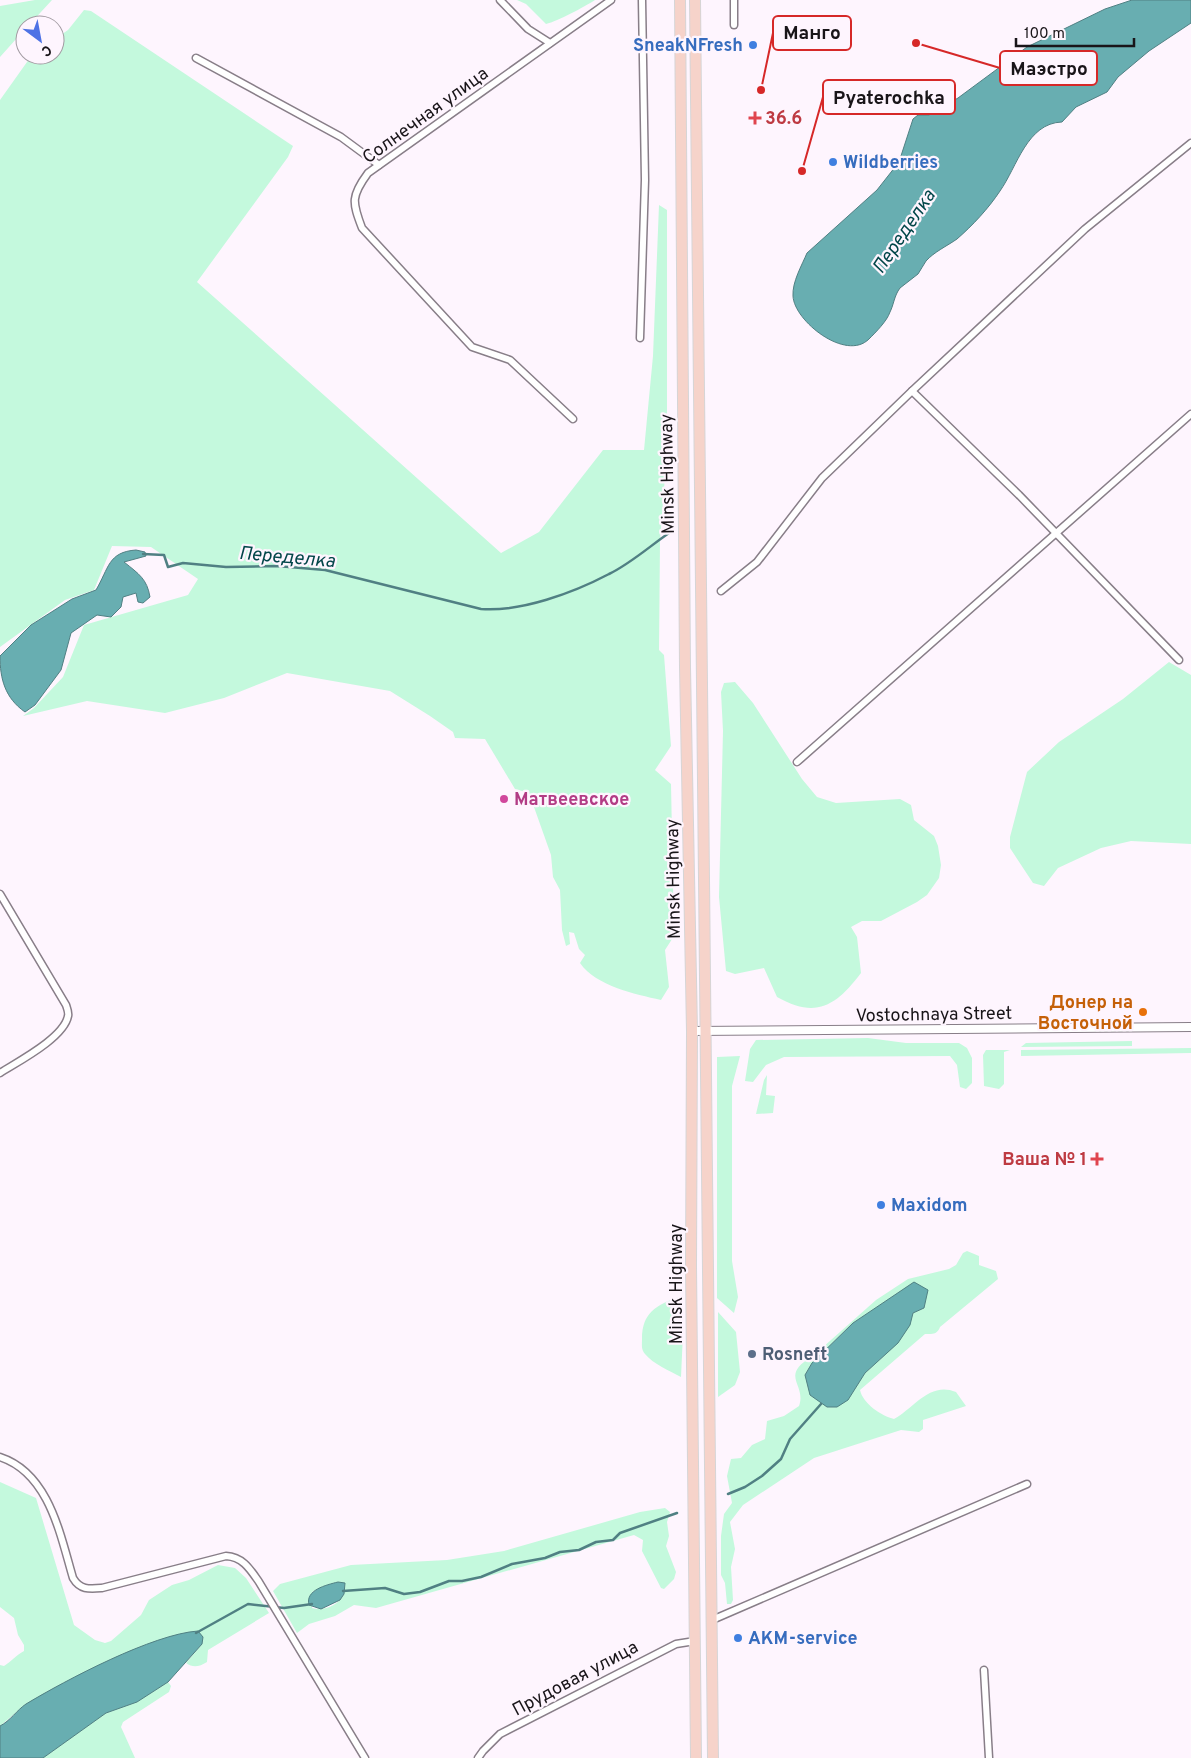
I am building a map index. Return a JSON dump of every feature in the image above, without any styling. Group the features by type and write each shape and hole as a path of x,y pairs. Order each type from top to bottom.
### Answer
{"highway":[{"name":"Minsk Highway","path":"680,0 685,657 692,1032 696,1758"},
{"name":"Minsk Highway","path":"695,0 713,1758"}],"street":[{"path":"500,0 528,29 550,43"},
{"name":"Солнечная улица","path":"573,419 510,360 472,347 362,228 354,208 355,192 368,173 611,0"},
{"path":"640,338 645,180 642,0"},
{"path":"734,0 734,26"},
{"path":"196,58 341,137 379,165"},
{"path":"721,591 757,562 822,478 912,391 1085,229 1191,142"},
{"path":"912,391 1179,660"},
{"path":"797,762 1191,414"},
{"path":"0,894 66,1005 68,1016 64,1025 50,1040 0,1073"},
{"name":"Vostochnaya Street","path":"692,1032 1191,1027"},
{"path":"0,1457 20,1465 32,1475 52,1515 73,1578 82,1587 102,1588 226,1556 236,1557 247,1565 365,1758"},
{"path":"712,1620 1027,1484"},
{"name":"Прудовая улица","path":"478,1758 500,1734 676,1644 695,1641"},
{"path":"984,1670 989,1758"}],"green space":[{"path":"35,0 52,0 38,15 15,15 15,40 0,57 0,6"},
{"path":"517,0 595,0 564,17 546,24 526,4"},
{"path":"84,10 91,11 293,146 288,157 197,282 501,553 539,532 603,450 644,450 653,356 659,205 667,210 667,450 660,541 659,650 664,655 671,746 655,770 671,784 674,936 665,950 669,987 661,1000 617,988 596,978 580,963 585,955 579,949 574,933 569,932 570,944 566,946 562,930 560,890 553,877 551,855 529,793 515,789 485,739 455,738 453,732 390,691 287,673 224,698 165,713 87,701 23,716 34,708 63,677 84,625 188,595 198,579 151,547 112,546 94,590 65,600 0,647 0,100 25,65 65,65 65,32"},
{"path":"1169,662 1191,675 1191,844 1131,841 1101,848 1058,868 1044,886 1033,883 1010,848 1010,837 1027,772 1059,742 1123,699"},
{"path":"735,682 753,703 802,779 817,797 836,803 900,799 911,805 914,820 934,836 938,846 941,865 939,878 927,895 881,921 862,921 851,927 857,937 861,973 843,994 824,1006 814,1008 803,1007 791,1004 777,997 764,968 735,974 726,971 719,897 723,731 721,692 724,683"},
{"path":"868,1038 906,1043 959,1043 967,1048 972,1058 972,1083 966,1089 960,1087 957,1065 950,1056 784,1057 766,1065 753,1082 745,1081 750,1049 756,1040"},
{"path":"1132,1041 1132,1046 1021,1047 1026,1043"},
{"path":"1191,1048 1191,1053 1021,1056 1021,1050"},
{"path":"986,1050 1010,1050 1004,1052 1004,1084 999,1089 984,1086 983,1055"},
{"path":"740,1056 732,1086 732,1261 738,1297 734,1313 717,1298 717,1057"},
{"path":"767,1075 766,1095 775,1096 773,1113 756,1114 764,1080"},
{"path":"967,1251 979,1256 979,1265 996,1271 998,1279 940,1327 936,1333 925,1334 860,1390 869,1405 894,1419 923,1397 938,1390 956,1392 966,1406 923,1420 923,1429 919,1432 901,1430 814,1458 743,1505 730,1522 735,1549 731,1567 733,1600 731,1604 727,1604 725,1583 721,1575 721,1536 724,1514 732,1503 727,1476 731,1459 741,1458 752,1445 765,1439 767,1421 784,1416 799,1406 800,1392 795,1375 797,1369 803,1363 876,1300 908,1279 949,1269 956,1265 963,1253","holes":["925,1302 924,1308 913,1313 900,1339 865,1373 805,1375 812,1363 853,1323"]},
{"path":"679,1297 682,1300 683,1333 681,1377 652,1361 642,1349 643,1330 648,1316 657,1307"},
{"path":"718,1312 736,1332 740,1372 735,1385 718,1397"},
{"path":"0,1482 36,1498 74,1625 95,1640 105,1643 111,1641 141,1615 149,1600 172,1585 189,1580 218,1565 235,1568 246,1578 269,1613 208,1650 207,1662 201,1665 194,1666 186,1663 202,1644 92,1669 25,1705 0,1726 0,1665 4,1666 24,1651 24,1645 18,1635 14,1618 0,1607"},
{"path":"665,1508 670,1512 667,1522 669,1536 666,1546 676,1572 674,1579 664,1589 661,1588 642,1551 643,1540 634,1535 376,1608 354,1605 335,1616 309,1624 297,1633 273,1591 280,1584 351,1565 447,1560 504,1551 640,1512","holes":["334,1583 344,1594 338,1602 330,1607 312,1608 312,1592"]},
{"path":"168,1682 171,1686 169,1692 123,1722 121,1727 135,1758 43,1758 106,1713 137,1702"}],"water":[{"path":"1132,0 1191,0 1191,23 1149,51 1118,77 1107,92 1076,107 1062,122 1050,124 1031,138 1000,191 980,217 957,239 929,258 918,274 900,288 886,319 869,339 859,345 848,346 823,336 811,327 796,306 793,296 796,279 807,253 877,190 899,162 913,119 918,115 929,115 958,98 1027,47 1105,9"},
{"path":"127,551 145,552 146,556 124,562 142,577 150,597 143,603 138,602 136,593 123,597 121,607 111,617 97,615 71,633 61,670 35,705 25,712 18,707 5,687 1,672 0,656 31,625 72,599 96,590 110,562 114,558"},
{"path":"914,1282 928,1290 924,1308 913,1313 910,1325 898,1343 865,1373 848,1400 837,1407 827,1407 810,1395 805,1375 812,1363 853,1323"},
{"path":"338,1582 345,1583 344,1594 340,1600 321,1609 309,1605 310,1596 313,1592"},
{"path":"198,1631 203,1637 202,1644 168,1682 137,1702 106,1713 43,1758 0,1758 0,1726 26,1704 86,1671 134,1649 179,1634"}],"waterway":[{"name":"Переделка","path":"143,554 164,555 168,567 183,563 226,567 277,566 325,570 481,609 497,609 546,600 579,588 625,565 669,533"},
{"path":"728,1494 745,1487 762,1476 781,1459 790,1439 821,1404"},
{"path":"343,1591 385,1588 404,1594 420,1592 449,1581 462,1581 481,1577 512,1564 545,1558 560,1552 579,1550 596,1542 613,1540 620,1533 677,1513"},
{"path":"196,1633 248,1604 284,1608 312,1604"}],"place":[{"name":"Маэстро","path":"916,43"},
{"name":"SneakNFresh","path":"753,45"},
{"name":"Манго","path":"761,90"},
{"name":"36.6","path":"755,118"},
{"name":"Wildberries","path":"833,162"},
{"name":"Pyaterochka","path":"802,171"},
{"name":"Матвеевское","path":"504,799"},
{"name":"Донер на Восточной","path":"1143,1012"},
{"name":"Ваша № 1","path":"1097,1159"},
{"name":"Maxidom","path":"881,1205"},
{"name":"Rosneft","path":"752,1354"},
{"name":"AKM-service","path":"738,1638"}]}
